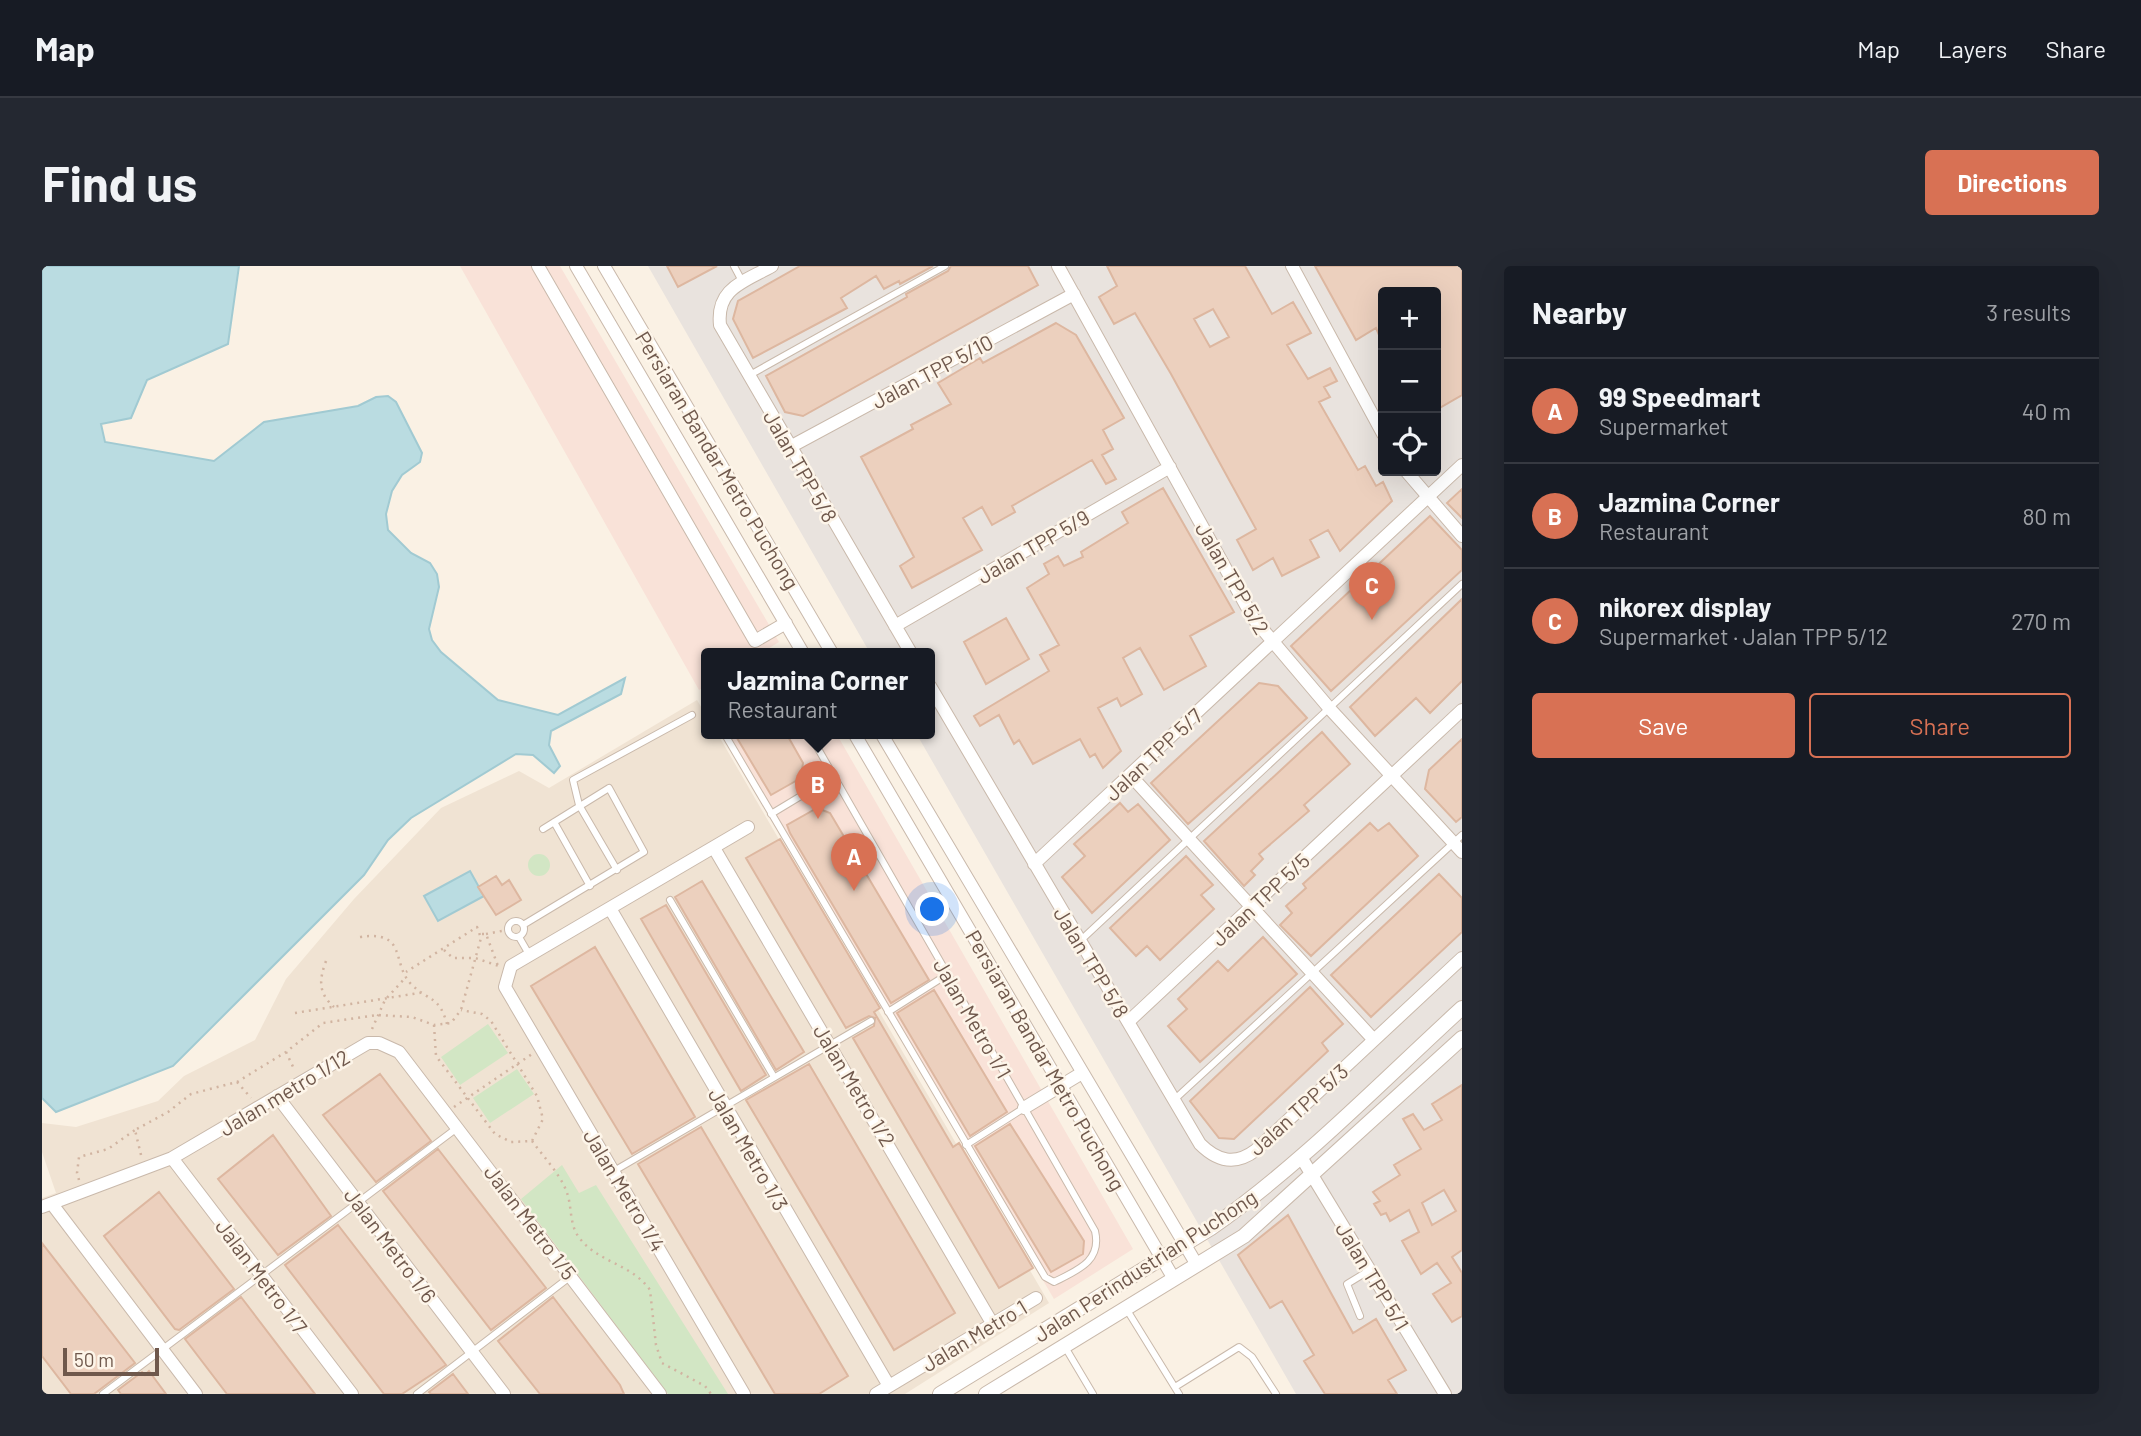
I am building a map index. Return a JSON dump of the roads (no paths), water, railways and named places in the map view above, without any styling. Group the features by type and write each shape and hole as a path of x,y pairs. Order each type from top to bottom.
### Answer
{"street":[{"path":"538,266 755,641 786,623"},
{"name":"Persiaran Bandar Metro Puchong","path":"576,266 800,648"},
{"name":"Persiaran Bandar Metro Puchong","path":"604,266 829,648"},
{"name":"Jalan TPP 5/8","path":"772,266 729,291 721,301 719,312 725,337 908,648"},
{"name":"Jalan TPP 5/2","path":"1058,266 1245,605 1272,643 1329,709 1459,844"},
{"path":"1292,266 1378,425"},
{"name":"Jalan TPP 5/10","path":"790,447 1074,294"},
{"name":"Jalan TPP 5/7","path":"1034,864 1462,465"},
{"name":"Jalan TPP 5/9","path":"895,626 1170,467"},
{"path":"1410,476 1462,536"},
{"path":"808,648 824,638"},
{"name":"Jalan TPP 5/8","path":"935,695 1149,1058"},
{"name":"Jalan TPP 5/5","path":"1128,1022 1462,710"},
{"name":"Persiaran Bandar Metro Puchong","path":"858,739 1174,1279"},
{"name":"Persiaran Bandar Metro Puchong","path":"885,739 1197,1265"},
{"path":"1130,776 1374,1040"},
{"path":"530,956 611,911 748,827"},
{"name":"Jalan Metro 1/2","path":"715,848 992,1323"},
{"name":"Jalan Metro 1/3","path":"611,911 889,1386"},
{"name":"Jalan Metro 1/4","path":"530,956 503,969 505,987 744,1394"},
{"name":"Jalan TPP 5/3","path":"1149,1058 1207,1151 1216,1158 1237,1160 1256,1150 1462,958"},
{"name":"Jalan Perindustrian Puchong","path":"940,1394 1161,1257 1181,1239 1247,1202 1301,1157 1462,1008"},
{"name":"Jalan Perindustrian Puchong","path":"986,1394 1244,1236 1462,1038"},
{"name":"Jalan metro 1/12","path":"172,1158 368,1043 379,1043 399,1052"},
{"name":"Jalan Metro 1/5","path":"399,1052 572,1275 660,1394"},
{"path":"1024,1108 1082,1073"},
{"name":"Jalan Metro 1/6","path":"277,1096 504,1394"},
{"name":"Jalan TPP 5/1","path":"1301,1157 1446,1394"},
{"path":"172,1158 47,1206 196,1394"},
{"name":"Jalan Metro 1/7","path":"172,1158 352,1394"},
{"name":"Jalan Metro 1","path":"876,1394 1036,1298"}],"lane":[{"path":"734,266 743,282"},
{"path":"748,376 945,266"},
{"path":"1080,941 1462,584"},
{"path":"617,870 579,805 573,785 578,776 692,715"},
{"path":"727,739 967,1145 1024,1108"},
{"name":"Jalan Metro 1/1","path":"812,739 1095,1231 1098,1246 1094,1257 1059,1279 1048,1281 967,1145"},
{"path":"771,814 834,776"},
{"path":"523,925 524,933 519,937 510,936 508,930 512,922 523,925 644,852 612,791 604,789 543,829"},
{"path":"554,822 590,886"},
{"path":"1173,1100 1459,844"},
{"path":"670,900 774,1077"},
{"path":"519,937 530,956"},
{"path":"888,1012 947,974"},
{"path":"614,1171 871,1021"},
{"path":"103,1394 458,1126"},
{"path":"1360,1316 1347,1284 1370,1270"},
{"path":"417,1394 572,1275"},
{"path":"1126,1308 1180,1394"},
{"path":"1065,1346 1093,1394"},
{"path":"1175,1387 1239,1347 1252,1357 1276,1394"}],"water":[{"path":"42,266 239,266 228,344 147,380 131,418 101,424 105,442 214,461 264,422 358,406 376,397 388,396 396,402 422,453 420,462 402,475 392,491 386,514 388,530 411,553 430,563 437,574 439,587 429,629 432,640 441,652 498,700 558,715 625,678 621,694 551,731 549,745 560,766 554,773 533,755 516,754 411,818 388,840 364,875 173,1066 56,1112 42,1098"},
{"path":"470,871 484,896 438,921 424,896"}],"place":[{"name":"nikorex display","path":"1372,620"},
{"name":"Jazmina Corner","path":"818,819"},
{"name":"99 Speedmart","path":"854,891"}]}
